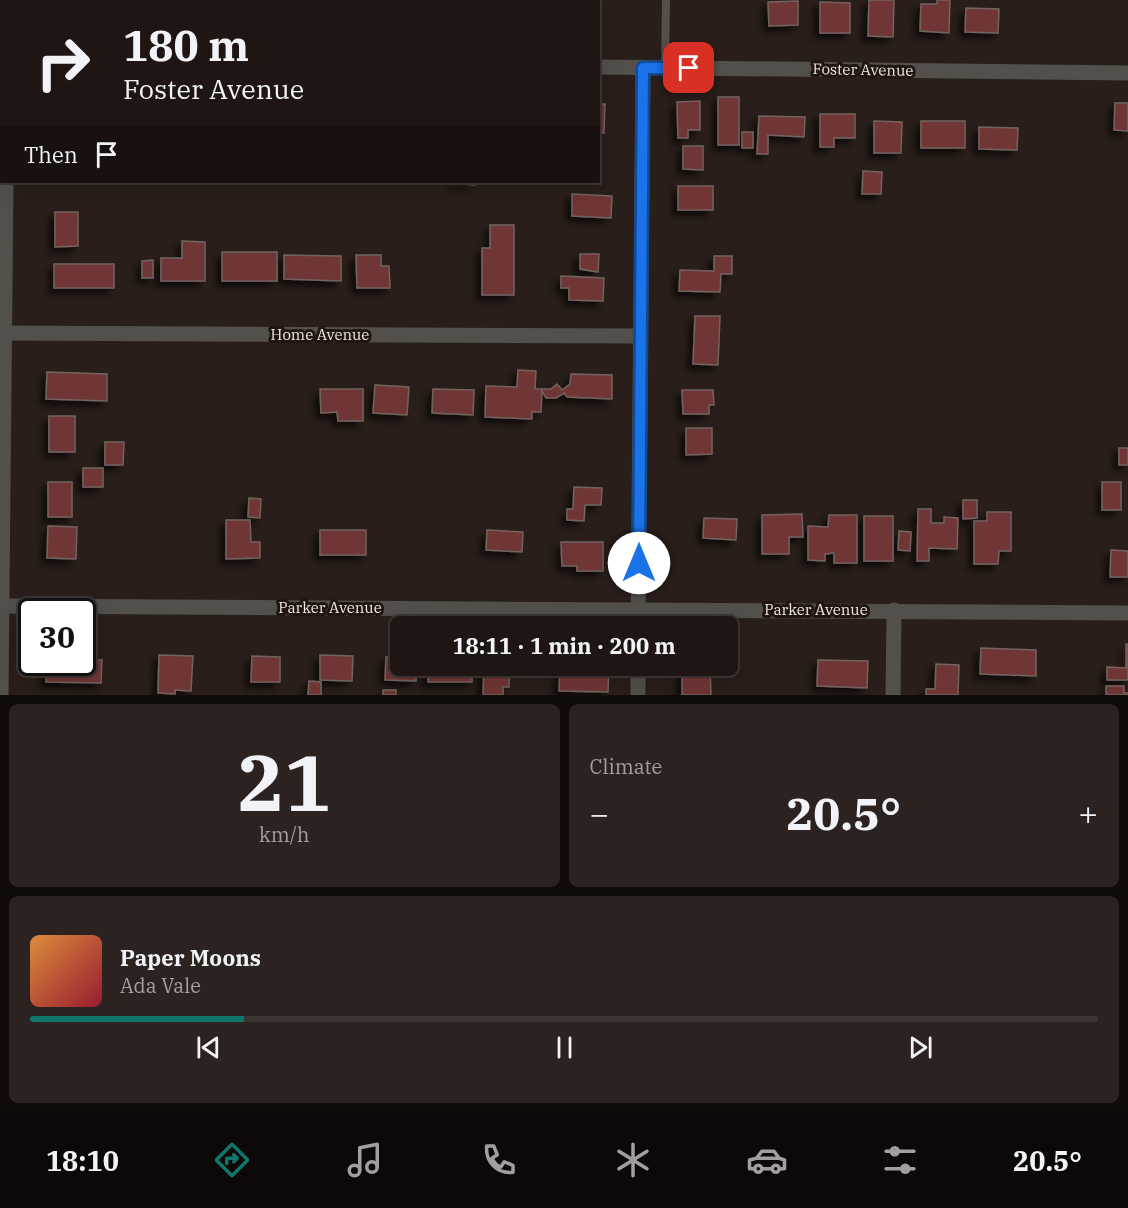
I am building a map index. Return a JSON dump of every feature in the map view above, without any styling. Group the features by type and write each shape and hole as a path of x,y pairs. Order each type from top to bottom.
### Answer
{"street":[{"name":"Foster Avenue","path":"600,67 1128,73"},
{"path":"639,616 643,68"},
{"path":"1,695 6,183"},
{"name":"Home Avenue","path":"3,333 641,336"},
{"name":"Parker Avenue","path":"1,606 1128,613"},
{"path":"893,695 894,610"},
{"path":"638,676 638,695"}],"lane":[{"path":"665,68 666,0"}],"building":[{"path":"869,0 894,0 893,37 868,36"},
{"path":"937,0 950,0 949,33 920,31 921,4 937,4"},
{"path":"798,1 798,25 769,26 768,2"},
{"path":"820,2 850,3 850,33 820,33"},
{"path":"966,8 999,9 998,33 965,32"},
{"path":"718,97 739,97 739,145 718,145"},
{"path":"700,101 700,130 688,130 688,138 678,138 677,102"},
{"path":"1115,103 1128,103 1128,131 1114,130"},
{"path":"600,104 605,104 604,133 600,133"},
{"path":"820,114 855,114 855,138 834,138 834,147 820,147"},
{"path":"759,116 805,117 804,137 768,135 768,154 757,154"},
{"path":"874,121 902,122 901,153 874,153"},
{"path":"921,121 965,121 965,148 921,148"},
{"path":"979,127 1018,128 1017,150 979,149"},
{"path":"742,132 753,132 753,148 742,148"},
{"path":"683,146 703,146 703,170 683,169"},
{"path":"863,171 882,172 881,194 862,194"},
{"path":"452,183 475,183 475,185"},
{"path":"678,186 713,186 713,210 678,210"},
{"path":"572,194 612,196 611,218 572,216"},
{"path":"55,212 78,212 78,246 55,247"},
{"path":"490,225 514,225 514,295 482,295 482,248 490,248"},
{"path":"182,241 205,242 205,281 161,281 161,258 182,258"},
{"path":"222,252 277,252 277,281 222,281"},
{"path":"580,254 599,254 598,272 580,269"},
{"path":"284,255 341,256 341,281 284,279"},
{"path":"356,255 381,255 381,266 389,266 390,288 357,288"},
{"path":"714,256 732,256 732,274 721,274 720,292 679,291 680,270 714,271"},
{"path":"153,260 153,278 142,278 142,261"},
{"path":"54,264 114,264 114,288 54,288"},
{"path":"561,276 604,278 603,301 569,300 569,288 561,288"},
{"path":"695,316 720,316 718,365 693,364"},
{"path":"518,370 536,371 535,389 551,389 557,384 562,390 570,384 571,374 612,375 612,399 567,397 564,393 556,398 546,398 542,391 541,412 532,412 532,419 485,417 486,386 517,387"},
{"path":"47,372 107,374 107,401 46,399"},
{"path":"375,385 409,387 407,415 373,413"},
{"path":"320,389 363,389 363,421 338,421 337,412 321,413"},
{"path":"433,389 474,390 473,415 432,413"},
{"path":"682,390 713,390 714,405 709,405 709,414 683,414"},
{"path":"49,416 75,416 75,452 49,452"},
{"path":"686,428 712,428 712,454 686,455"},
{"path":"105,442 124,442 123,465 105,465"},
{"path":"1119,448 1128,448 1128,465 1119,465"},
{"path":"83,468 103,468 103,487 83,487"},
{"path":"48,482 72,482 72,517 48,517"},
{"path":"1102,482 1121,482 1121,510 1102,510"},
{"path":"574,487 602,488 601,505 585,505 584,521 567,520 567,509 573,509"},
{"path":"249,498 261,499 260,518 248,517"},
{"path":"963,500 977,500 977,518 963,519"},
{"path":"918,509 931,509 931,523 944,523 944,517 958,518 957,549 929,548 929,561 917,561"},
{"path":"987,512 1011,512 1011,551 999,551 998,564 974,564 974,521 987,521"},
{"path":"802,514 803,537 789,537 789,554 762,554 762,515"},
{"path":"829,515 857,515 857,563 834,563 834,553 825,554 825,561 808,560 808,526 828,527"},
{"path":"864,516 893,516 893,561 864,561"},
{"path":"704,518 737,519 736,540 703,538"},
{"path":"226,520 250,520 251,542 260,542 260,558 226,559"},
{"path":"48,526 77,527 76,559 47,558"},
{"path":"320,530 366,530 366,555 320,555"},
{"path":"487,530 523,532 522,552 486,550"},
{"path":"899,531 911,532 910,551 898,550"},
{"path":"561,542 603,542 603,571 577,571 577,566 562,566"},
{"path":"1111,550 1128,551 1128,577 1110,577"},
{"path":"1126,644 1128,644 1128,680 1107,680 1107,667 1126,668"},
{"path":"981,648 1036,650 1036,676 980,674"},
{"path":"159,655 193,656 191,691 175,690 175,694 158,693"},
{"path":"320,655 353,656 352,681 320,680"},
{"path":"252,656 280,657 280,682 251,682"},
{"path":"386,657 390,657 390,676 416,676 416,681 385,680"},
{"path":"96,660 102,660 101,683 46,682 46,676 96,676"},
{"path":"818,660 868,661 867,688 817,686"},
{"path":"936,664 959,665 958,695 926,695 926,689 935,689"},
{"path":"428,676 472,676 472,682 428,682"},
{"path":"484,676 510,676 509,687 503,687 503,695 483,695"},
{"path":"560,676 609,676 608,692 559,691"},
{"path":"682,676 710,676 711,695 682,695"},
{"path":"309,681 321,682 321,695 308,695"},
{"path":"1106,686 1124,686 1124,693 1128,695 1106,695"},
{"path":"383,690 396,690 396,695 383,695"}],"route":[{"path":"639,563 643,68 689,68"}]}
